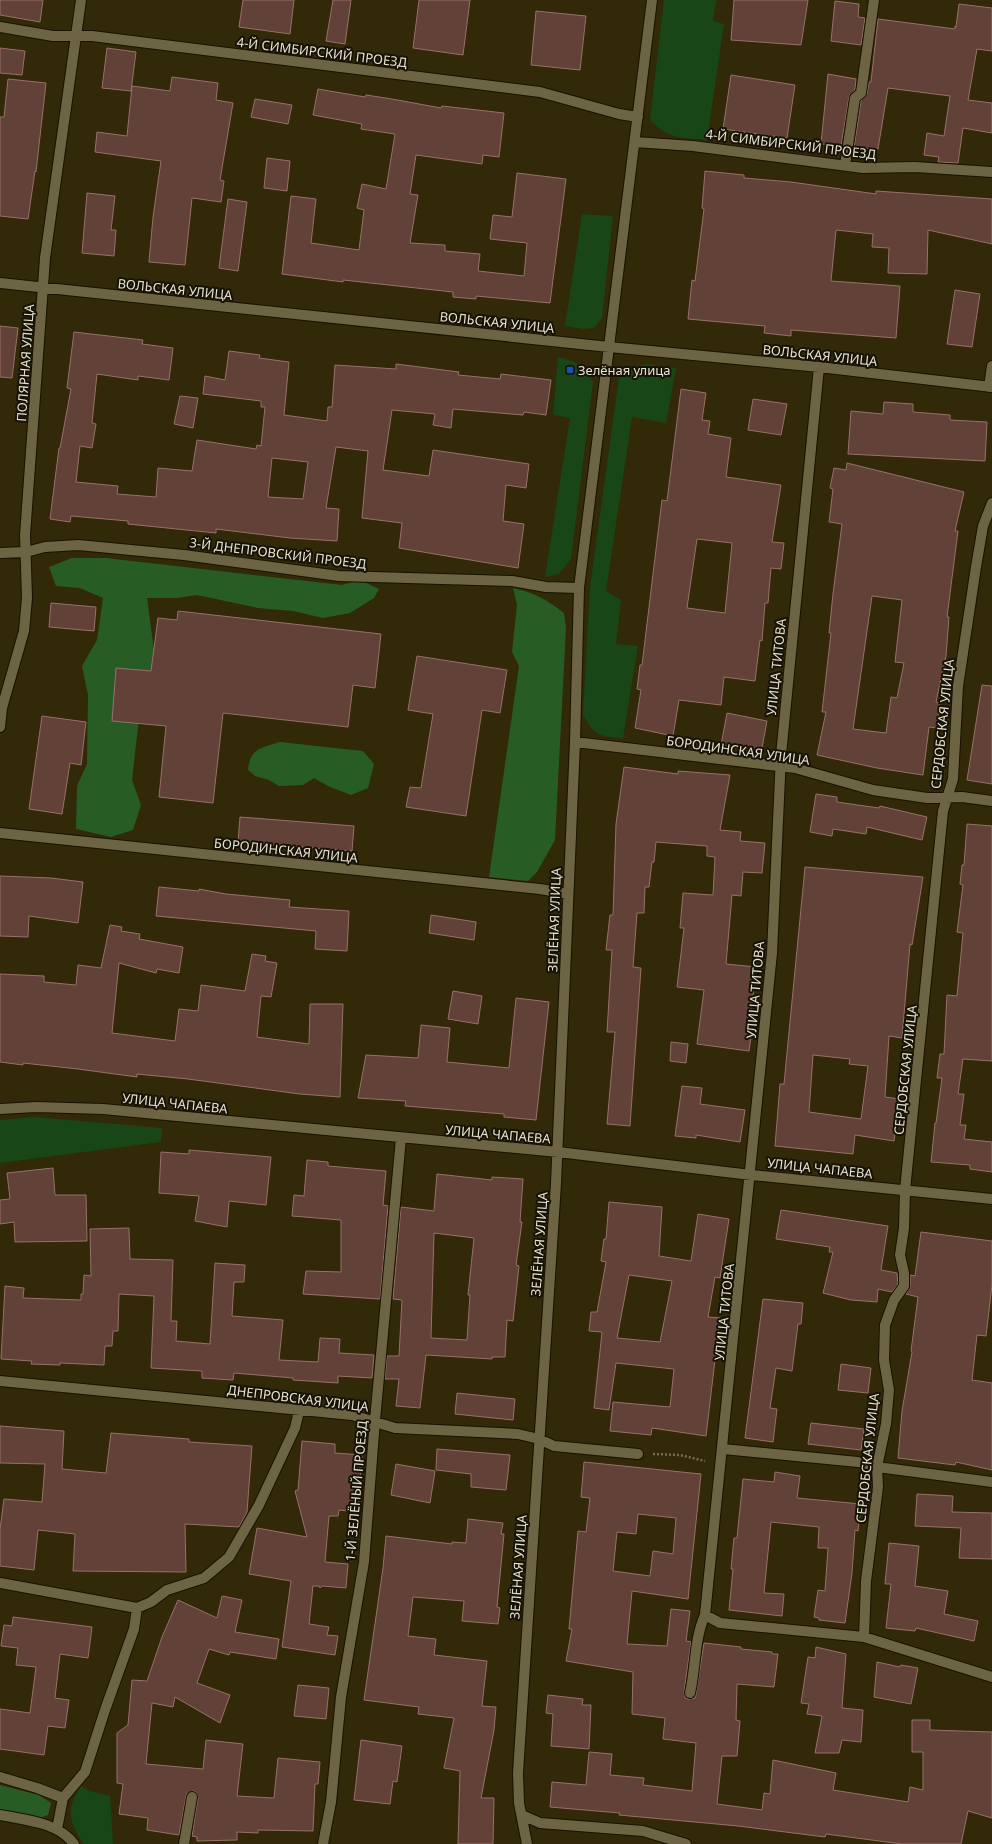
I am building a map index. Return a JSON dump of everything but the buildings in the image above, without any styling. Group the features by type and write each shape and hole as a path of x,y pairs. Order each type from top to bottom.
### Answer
{"street":[{"name":"ПОЛЯРНАЯ УЛИЦА","path":"0,727 2,708 24,631 26,598 26,536 45,258 81,0"},
{"name":"ЗЕЛЁНАЯ УЛИЦА","path":"527,1844 522,1815 518,1773 558,1152 575,742 579,588 652,0"},
{"path":"845,165 854,98 861,92 874,0"},
{"name":"4-Й СИМБИРСКИЙ ПРОЕЗД","path":"0,27 53,36 92,36 540,92 619,114 638,116"},
{"name":"4-Й СИМБИРСКИЙ ПРОЕЗД","path":"635,142 693,146 863,168 915,167 992,172"},
{"name":"ВОЛЬСКАЯ УЛИЦА","path":"0,283 43,289 819,367 991,387"},
{"path":"991,387 992,366"},
{"name":"УЛИЦА ТИТОВА","path":"690,1693 694,1676 699,1629 705,1615 751,1175 772,953 781,755 819,367"},
{"name":"СЕРДОБСКАЯ УЛИЦА","path":"864,1637 866,1580 878,1487 877,1467 886,1424 888,1390 884,1360 885,1325 894,1300 904,1286 904,1272 900,1255 904,1228 905,1190 943,811 953,779 958,686 984,526 992,503"},
{"name":"3-Й ДНЕПРОВСКИЙ ПРОЕЗД","path":"0,553 26,552 45,547 78,545 184,556 339,576 512,581 546,587 579,588"},
{"name":"БОРОДИНСКАЯ УЛИЦА","path":"575,742 796,768 873,790 927,798 948,796 992,801"},
{"name":"БОРОДИНСКАЯ УЛИЦА","path":"0,833 540,889 568,894"},
{"name":"УЛИЦА ЧАПАЕВА","path":"0,1109 36,1107 103,1109 558,1152 751,1175 992,1199"},
{"name":"1-Й ЗЕЛЁНЫЙ ПРОЕЗД","path":"323,1844 331,1802 341,1697 364,1562 375,1420 401,1138"},
{"name":"ДНЕПРОВСКАЯ УЛИЦА","path":"0,1381 352,1415 375,1420 396,1428 518,1434 539,1439 554,1446 638,1454"},
{"path":"0,1583 137,1608 151,1602 167,1590 204,1578 229,1557 259,1506 295,1428 299,1410"},
{"path":"723,1449 858,1462 877,1467 992,1482"},
{"path":"57,1829 62,1798 85,1772 134,1629 137,1608"},
{"path":"705,1615 720,1623 864,1637 992,1677"},
{"path":"0,1777 37,1788 62,1798"},
{"path":"184,1844 192,1797"},
{"path":"0,1815 57,1829 69,1837 74,1844"},
{"path":"522,1815 540,1823 643,1831 686,1844"}],"path":[{"path":"638,1454 680,1455 704,1461 721,1468"}],"green space":[{"path":"664,0 716,0 713,21 724,24 707,140 683,138 670,134 663,131 650,120"},
{"path":"582,214 613,216 602,318 594,328 584,329 565,326"},
{"path":"558,357 578,365 593,382 571,559 559,574 545,577 570,418 553,415"},
{"path":"647,364 676,368 666,423 632,417 606,591 621,600 616,644 638,646 623,738 615,738 603,736 594,731 583,714 590,587 619,377 631,368"},
{"path":"72,558 106,558 342,585 360,580 379,589 374,598 350,613 323,618 293,611 258,608 197,595 177,598 147,598 154,650 165,661 142,692 132,780 141,805 133,830 111,837 76,829 77,786 87,764 88,695 82,666 97,640 103,598 80,588 56,586 49,567"},
{"path":"513,588 534,594 558,608 564,613 566,628 555,840 537,872 528,881 489,877 519,666 512,652 517,605"},
{"path":"280,742 363,751 374,764 368,788 351,795 328,786 314,778 303,785 279,786 269,780 255,776 248,770 251,757 254,753 262,748"},
{"path":"35,1117 162,1128 161,1142 0,1163 0,1120"},
{"path":"0,1785 39,1795 51,1803 48,1815 38,1819 0,1810"},
{"path":"81,1786 90,1791 110,1796 113,1844 84,1844 75,1829 72,1822 71,1809 76,1794"}],"place":[{"name":"Зелёная улица","path":"570,370"}]}
